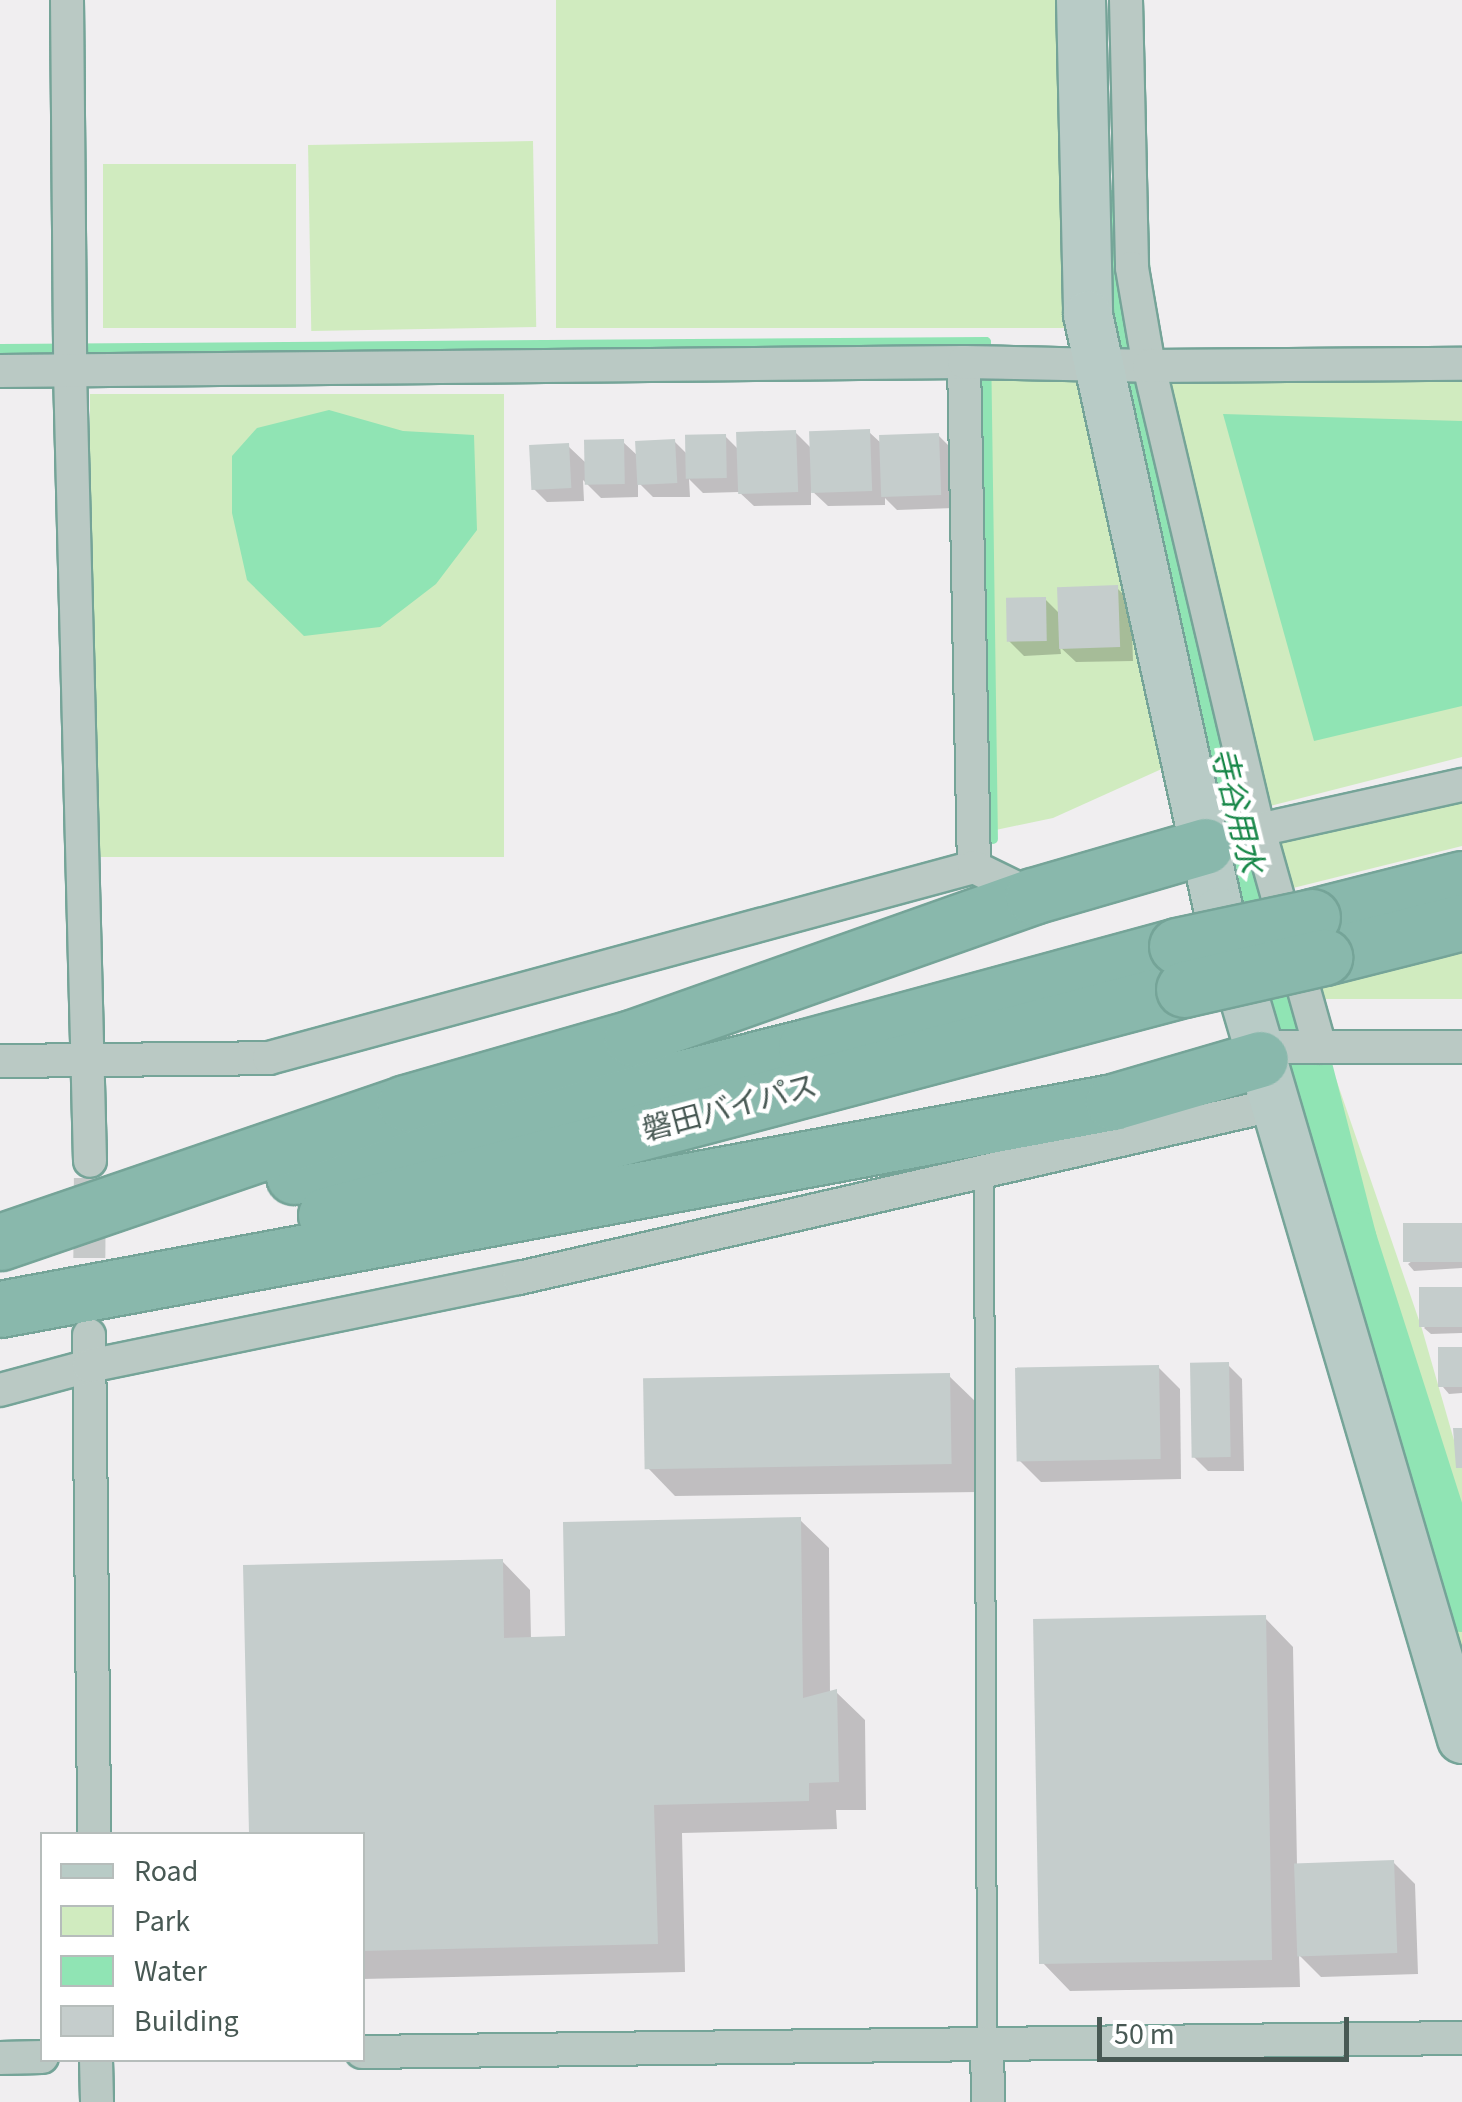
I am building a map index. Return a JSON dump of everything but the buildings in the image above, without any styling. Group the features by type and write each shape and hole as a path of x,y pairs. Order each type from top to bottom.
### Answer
{"highway":[{"path":"0,1246 406,1103 632,1038 1033,896 1206,846"},
{"name":"磐田バイパス","path":"1318,937 1462,879"},
{"name":"磐田バイパス","path":"0,1246 806,1048 1318,937 1462,922"},
{"name":"磐田バイパス","path":"0,1300 1181,968"},
{"path":"0,1309 132,1288 572,1200 1114,1102 1283,1059"}],"street":[{"path":"67,0 70,371 90,1161"},
{"path":"1081,0 1088,315 1126,366 1259,830 1283,1059"},
{"path":"1126,0 1132,268 1126,366 1206,846 1283,1059 1462,1739"},
{"path":"974,868 976,363"},
{"path":"0,370 1462,364"},
{"path":"1259,830 1462,786"},
{"path":"0,1061 269,1058 974,868 1033,896"},
{"path":"0,1390 89,1351 519,1278 984,1170 1283,1059 1462,1047"},
{"path":"89,1351 94,1832"},
{"path":"365,2052 1462,2038"},
{"path":"988,2044 988,2102"},
{"path":"0,2058 40,2057"},
{"path":"96,2062 97,2102"}],"lane":[{"path":"984,1170 988,2044"}],"green space":[{"path":"556,0 1081,0 1081,328 556,328"},
{"path":"533,141 536,327 311,331 308,145"},
{"path":"103,164 296,164 296,328 103,328"},
{"path":"964,362 1078,366 1186,758 1053,818 972,835"},
{"path":"1462,364 1462,757 1254,810 1165,366"},
{"path":"90,394 504,394 504,857 90,857"},
{"path":"1462,775 1462,846 1277,892 1259,830"},
{"path":"1299,952 1462,952 1462,999 1299,999"},
{"path":"1336,1079 1422,1329 1462,1468 1462,1739 1273,1105"}],"water":[{"path":"329,410 403,431 474,435 477,530 436,584 380,627 304,636 247,580 232,513 232,456 257,428"},
{"path":"1223,414 1462,421 1462,706 1314,741"}],"waterway":[{"name":"寺谷用水","path":"1119,219 1122,333 1138,429 1347,1241 1462,1602"},
{"path":"0,349 986,342 993,839"}],"tunnel":[{"path":"89,1306 90,1161"}]}
